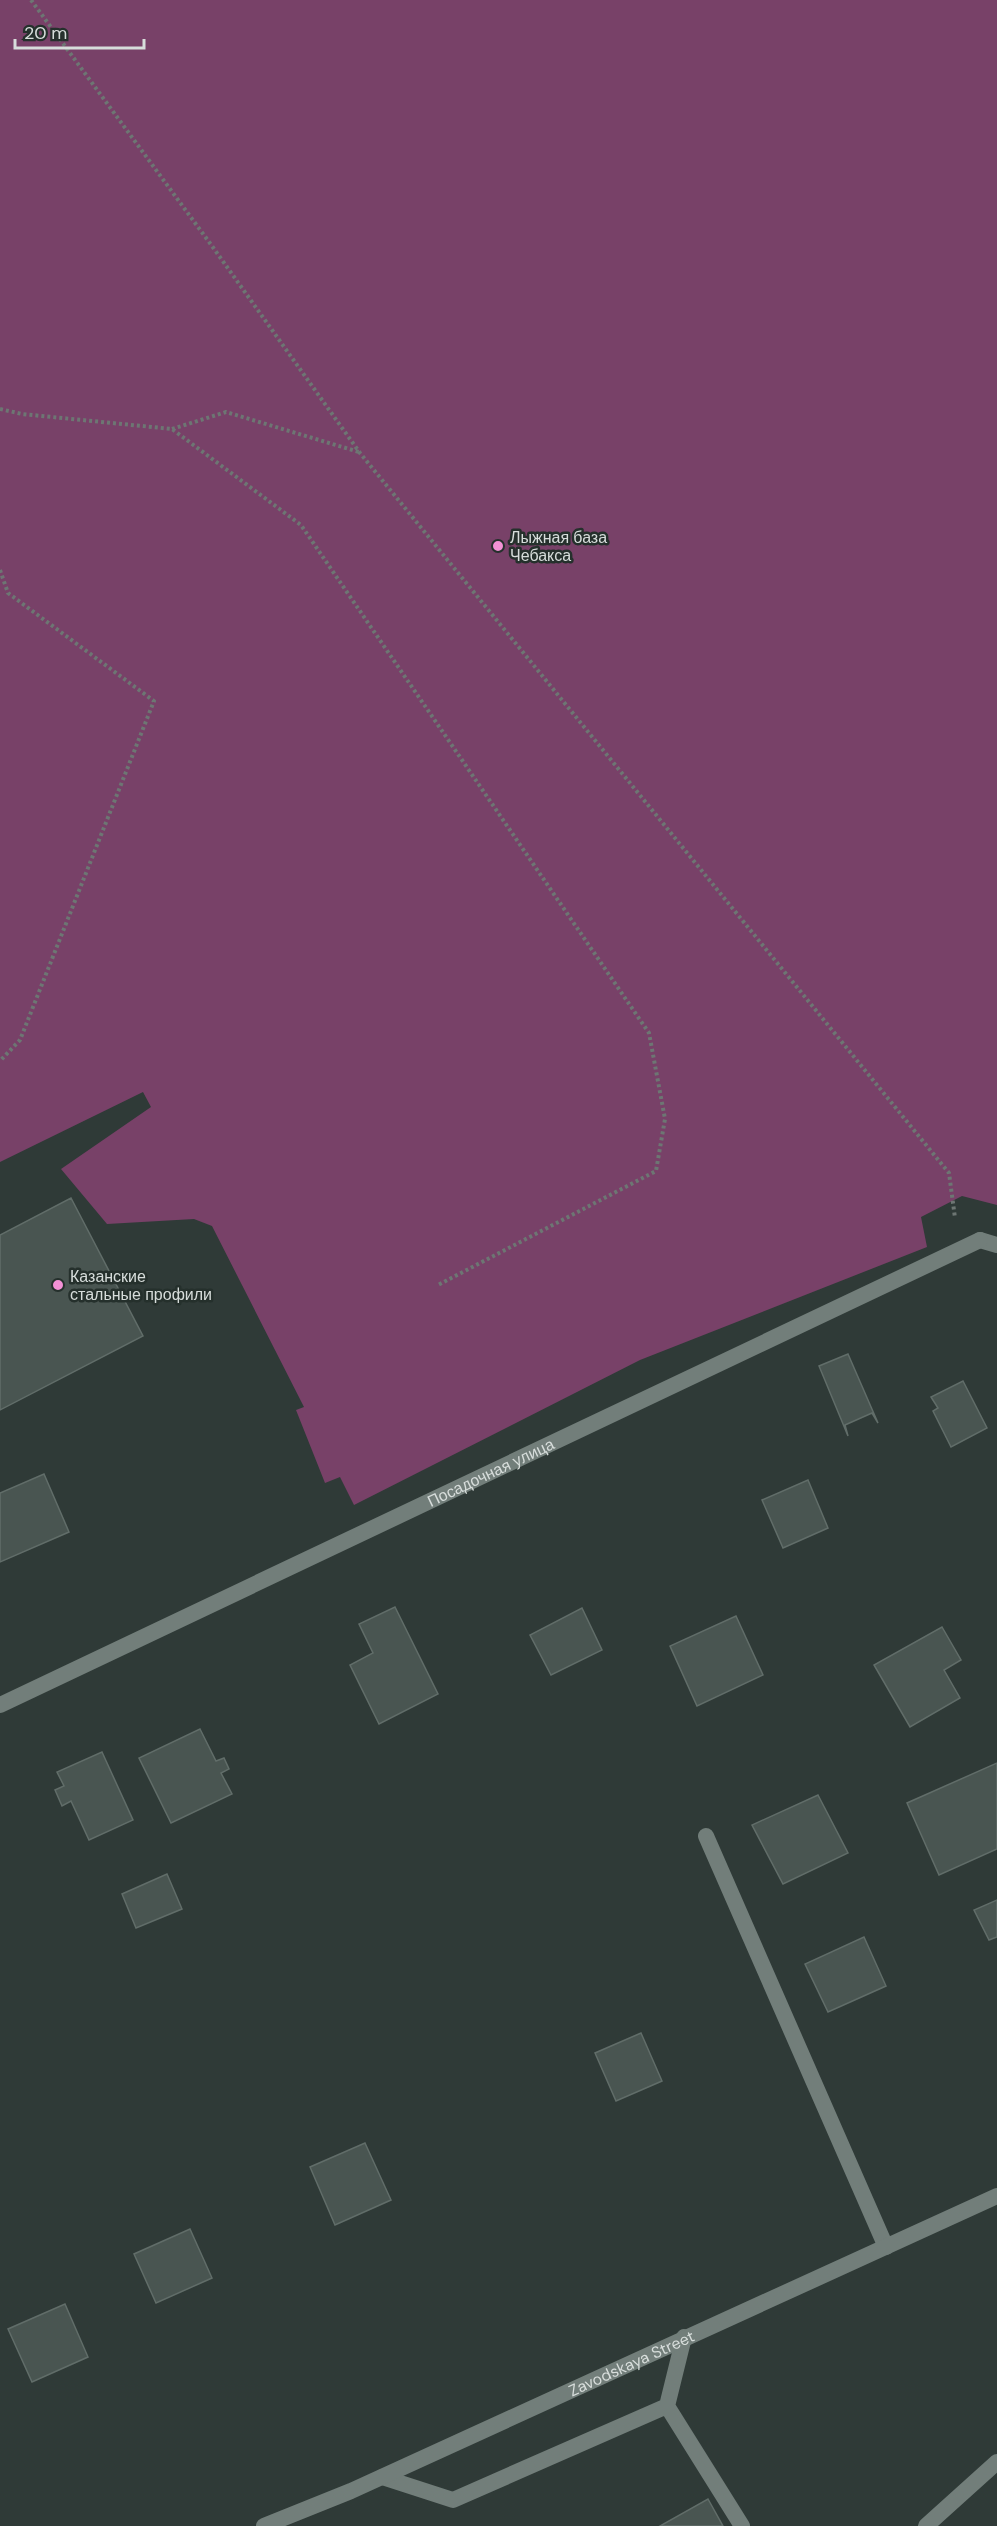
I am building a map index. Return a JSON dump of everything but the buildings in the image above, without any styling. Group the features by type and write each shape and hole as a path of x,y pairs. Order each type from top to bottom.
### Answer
{"street":[{"name":"Посадочная улица","path":"0,1705 980,1240 997,1245"},
{"path":"706,1836 886,2247"},
{"name":"Zavodskaya Street","path":"264,2526 382,2477 684,2337 997,2196"},
{"path":"684,2337 667,2406 742,2526"},
{"path":"382,2477 453,2500 667,2406"},
{"path":"926,2526 997,2462"}],"path":[{"path":"31,0 212,246 360,453 949,1173 959,1250"},
{"path":"0,409 22,414 172,429 226,411 360,453"},
{"path":"172,429 301,525 649,1033 665,1119 656,1171 438,1285"},
{"path":"0,570 8,593 154,701 20,1040 0,1061"}],"shaded area":[{"name":"Лыжная база Чебакса","path":"0,0 997,0 997,1205 962,1196 921,1217 927,1247 640,1360 354,1505 340,1477 325,1483 296,1410 304,1407 212,1226 194,1219 107,1224 61,1169 151,1107 143,1092 0,1162"}],"place":[{"name":"Лыжная база Чебакса","path":"498,546"},
{"name":"Казанские стальные профили","path":"58,1285"}]}
